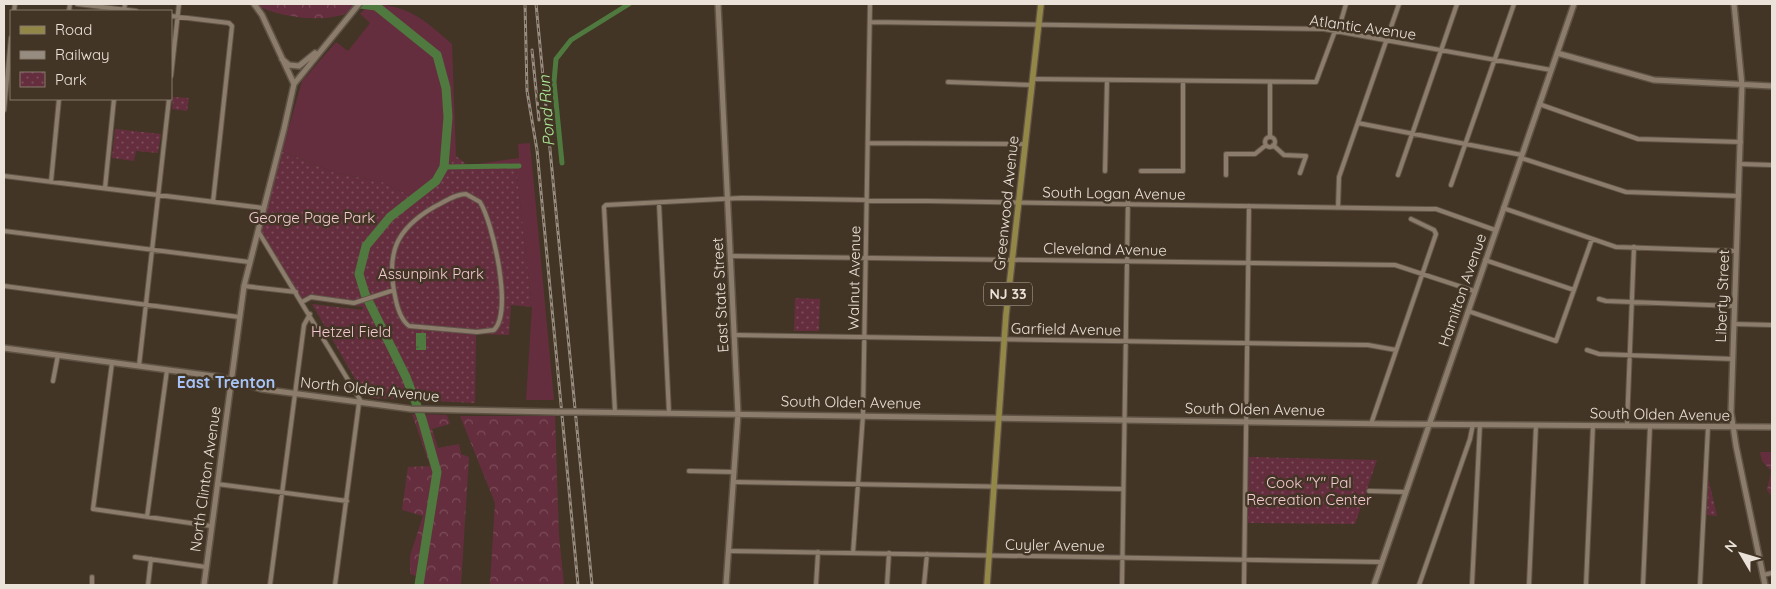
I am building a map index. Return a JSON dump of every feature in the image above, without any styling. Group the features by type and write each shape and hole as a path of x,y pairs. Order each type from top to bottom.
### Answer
{"main road":[{"path":"254,4 262,15 294,84 321,48 359,4"},
{"name":"East State Street","path":"718,4 738,414 726,585"},
{"name":"Greenwood Avenue","path":"987,585 1004,339 1024,144 1042,4"},
{"name":"Hamilton Avenue","path":"1374,585 1574,4"},
{"name":"Liberty Street","path":"1734,4 1742,85 1734,306 1733,427 1765,585"},
{"path":"281,58 289,65 299,66 321,48"},
{"path":"1557,53 1654,80 1772,86"},
{"name":"North Clinton Avenue","path":"204,585 244,286 294,84"},
{"name":"North Olden Avenue","path":"4,348 231,380 261,389 294,394 411,409 738,414"},
{"name":"South Olden Avenue","path":"738,414 1371,424 1772,427"}],"street":[{"path":"78,4 124,10 125,4"},
{"path":"172,67 179,4"},
{"name":"Walnut Avenue","path":"853,553 864,415 870,4"},
{"path":"948,82 1107,80 1316,82 1346,4"},
{"path":"1338,208 1338,180 1399,4"},
{"path":"1398,174 1457,4"},
{"path":"1451,185 1514,4"},
{"path":"172,16 229,23 232,29 213,202"},
{"name":"Atlantic Avenue","path":"870,22 1336,31 1551,70"},
{"path":"4,110 10,48"},
{"path":"1105,171 1107,80"},
{"path":"1141,171 1183,171 1184,81"},
{"path":"1270,82 1270,137 1274,140 1273,145"},
{"path":"51,182 60,100"},
{"path":"105,188 114,100"},
{"path":"139,366 169,100"},
{"path":"1539,104 1638,138 1741,142"},
{"path":"1358,123 1521,156 1626,192 1739,196"},
{"path":"1266,145 1265,140 1270,137"},
{"path":"868,143 1024,144"},
{"path":"1226,175 1226,154 1255,154 1266,145 1273,145 1284,154 1306,156 1300,173"},
{"path":"1740,164 1772,165"},
{"path":"4,176 263,208"},
{"path":"459,194 469,194 478,199 492,232 502,289 503,310 496,329 477,332 409,326 402,318 394,290 392,256 405,228 426,212 459,194"},
{"path":"1122,585 1128,197"},
{"name":"South Logan Avenue","path":"615,412 605,206 728,199 1436,209 1495,230"},
{"path":"659,203 669,413"},
{"path":"1244,585 1249,206"},
{"path":"1503,208 1616,247 1736,251"},
{"path":"1371,424 1436,234 1434,230 1411,220"},
{"path":"258,230 310,314 360,403 335,585"},
{"path":"4,231 249,262"},
{"path":"1468,311 1556,341 1592,239"},
{"path":"1627,425 1634,248"},
{"name":"Cleveland Avenue","path":"731,256 1395,265 1474,291"},
{"path":"1485,260 1574,290"},
{"path":"4,286 239,316"},
{"path":"244,286 296,292"},
{"path":"302,302 311,297 346,302 362,301 394,290"},
{"path":"1600,299 1606,302 1734,306"},
{"path":"270,585 304,325 310,314"},
{"path":"1734,324 1772,325"},
{"name":"Garfield Avenue","path":"735,335 1374,345 1396,350"},
{"path":"1587,350 1599,354 1733,359"},
{"path":"53,382 58,355"},
{"path":"112,362 93,509 211,526"},
{"path":"147,517 167,370"},
{"path":"1419,585 1473,424"},
{"path":"1472,585 1480,424"},
{"path":"1529,585 1536,425"},
{"path":"1586,585 1593,425"},
{"path":"1643,585 1650,426"},
{"path":"1700,585 1708,427"},
{"path":"1468,443 1474,443 1478,448"},
{"path":"689,471 734,472"},
{"path":"734,482 1123,489"},
{"path":"217,484 347,501"},
{"path":"1369,491 1405,492"},
{"name":"Cuyler Avenue","path":"729,550 1382,562"},
{"path":"816,585 818,552"},
{"path":"887,585 889,553"},
{"path":"924,585 927,554"},
{"path":"135,557 206,567"},
{"path":"148,585 151,560"},
{"path":"1763,575 1772,573"},
{"path":"92,576 92,585"}],"green space":[{"path":"253,4 358,4 361,6 337,16 308,18 279,13"},
{"path":"369,4 405,10 424,21 452,44 456,156 438,184 417,199 382,182 335,173 282,151 302,81 336,42 348,51 370,23 360,14"},
{"path":"173,97 189,98 187,111 172,109"},
{"path":"115,129 161,134 158,153 136,151 134,161 112,158"},
{"path":"530,143 554,400 526,400 532,307 516,167 471,168 470,165 519,158 518,144"},
{"name":"Assunpink Park","path":"279,150 335,173 382,182 417,199 438,184 456,156 471,168 516,167 532,307 511,305 509,335 476,334 475,403 372,398 367,392 362,391 312,304 362,310 363,307 300,299 256,234"},
{"path":"795,298 820,299 819,331 794,331"},
{"path":"412,414 447,415 450,424 432,429 438,448 459,444 461,454 469,457 461,585 415,585 416,576 410,574 410,556 423,516 402,510 408,467 430,466"},
{"path":"460,416 555,416 559,535 564,585 490,585 495,503"},
{"path":"1760,452 1772,452 1772,497 1767,490 1771,471 1762,461"},
{"name":"Cook \"Y\" Pal Recreation Center","path":"1249,457 1377,460 1355,524 1248,523"},
{"path":"1708,477 1717,516 1707,515"}],"water":[{"path":"416,333 426,333 426,350 416,350"}],"waterway":[{"path":"360,4 376,6 437,55 446,88 448,117 444,167 436,181 390,217 366,246 359,274 365,294 406,377 422,419 437,472 419,585"},
{"name":"Pond Run","path":"562,163 554,82 556,59 571,40 629,4"},
{"name":"Pond Run","path":"444,167 519,166"}],"railway":[{"path":"525,4 527,91 537,150 578,585"},
{"path":"536,4 592,585"},
{"path":"532,50 539,120"}],"district":[{"name":"East Trenton","path":"226,382"}],"park label":[{"name":"George Page Park","path":"312,217"},
{"name":"Hetzel Field","path":"351,331"}]}
